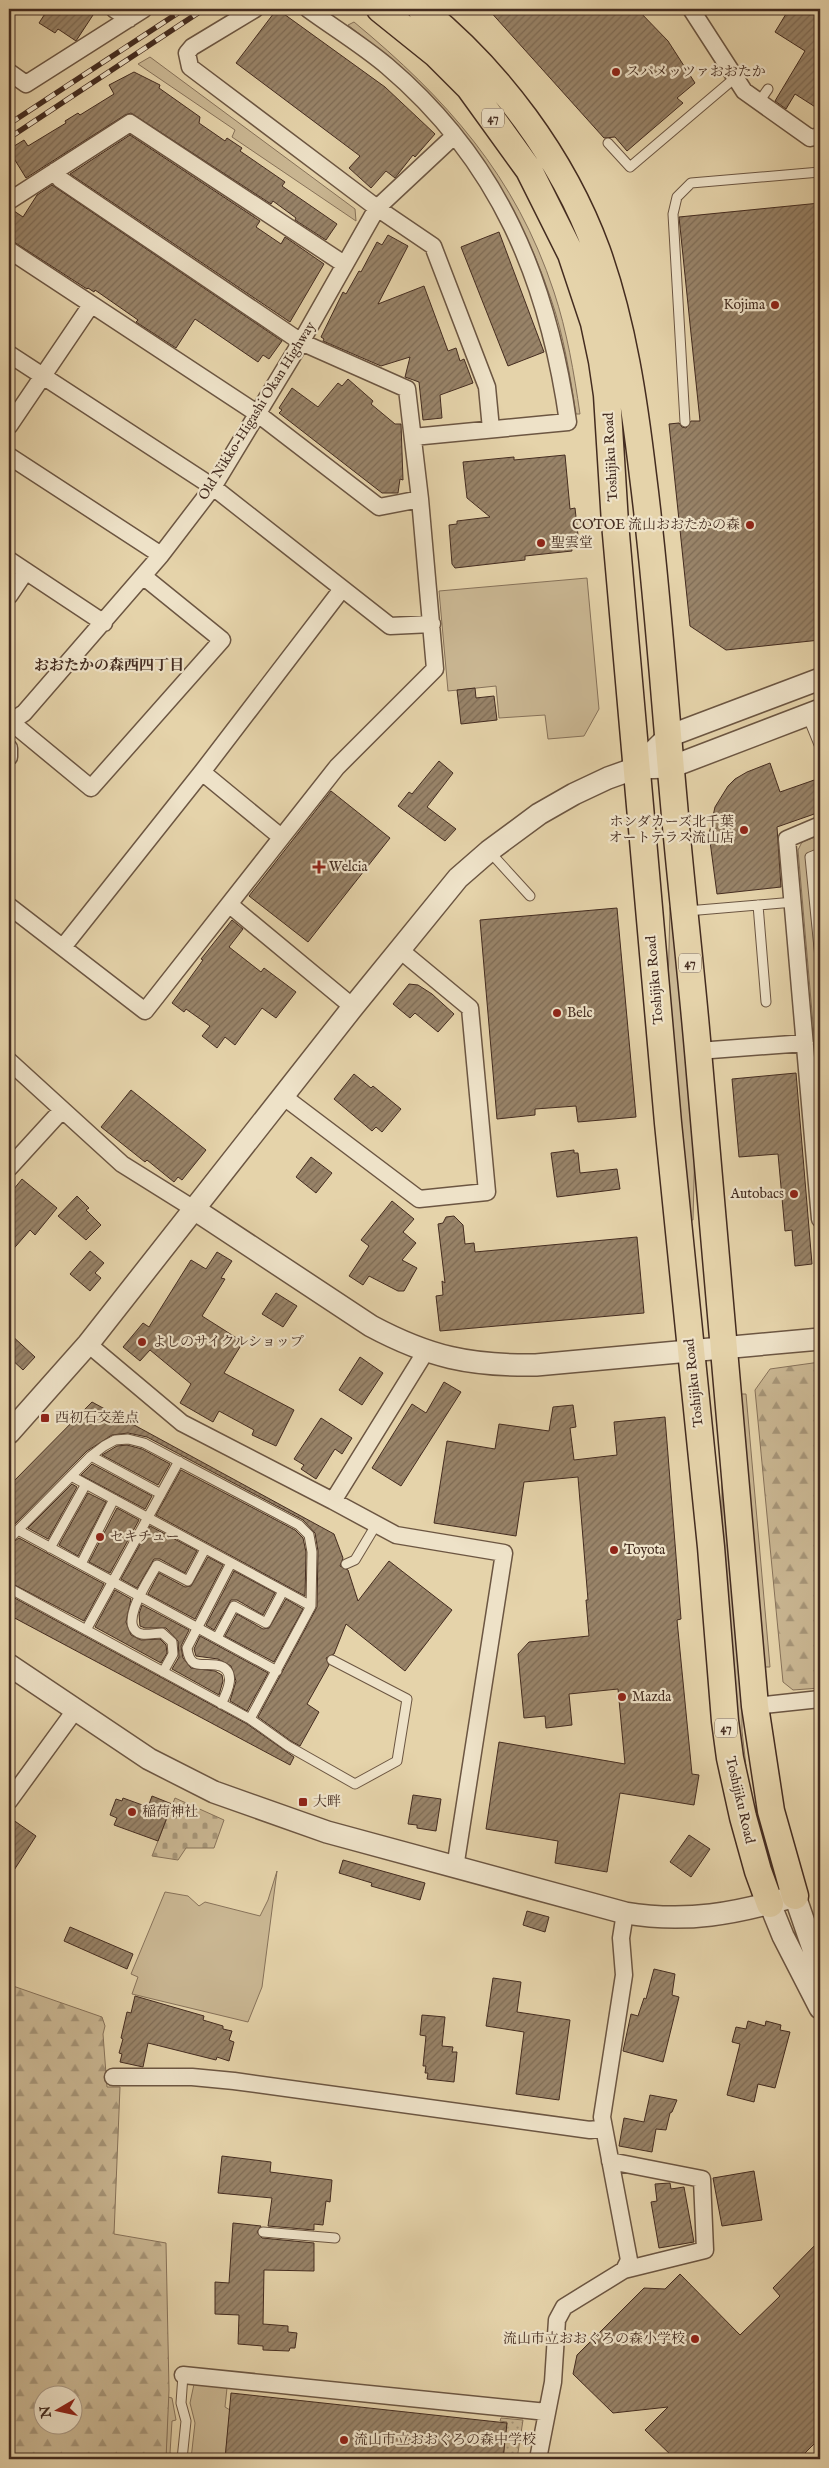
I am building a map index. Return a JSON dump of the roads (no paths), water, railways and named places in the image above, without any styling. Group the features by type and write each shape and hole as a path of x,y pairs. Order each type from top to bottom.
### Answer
{"main road":[{"name":"Toshijiku Road","path":"380,9 436,54 469,87 510,141 557,222 583,286 602,361 607,395 636,768 668,1123 711,1547 720,1670 730,1758 750,1845 770,1904"},
{"name":"Toshijiku Road","path":"422,9 478,61 536,135 567,187 596,247 624,344 649,523 698,1051 754,1706 771,1811 795,1896"}],"street":[{"path":"114,9 129,18"},
{"path":"9,72 26,84 144,9"},
{"path":"255,9 192,47 186,53 190,67 377,208 433,246 487,387 491,429"},
{"path":"308,9 387,66 454,136 488,183 506,213 532,271 554,341 568,422 413,437"},
{"path":"692,9 744,91 764,96 810,138 820,136"},
{"path":"9,201 130,123 344,264"},
{"name":"Old Nikko-Higashi Okan Highway","path":"10,722 24,714 104,623 161,555 213,487 301,342 377,208 454,136"},
{"path":"9,906 145,1012 338,767 435,669 420,499 407,390 301,342 60,179 55,171"},
{"path":"9,250 258,414 379,506 420,499"},
{"path":"9,426 90,305"},
{"path":"9,354 213,487 390,626 432,624"},
{"path":"9,456 161,555"},
{"path":"9,560 104,623"},
{"path":"9,596 26,571"},
{"path":"10,722 91,788 222,640 143,576"},
{"path":"64,948 342,589"},
{"path":"9,1433 88,1344 353,1007 458,878 489,851 539,814 567,798 636,768 669,736 820,679"},
{"path":"636,768 671,767 814,713"},
{"path":"9,748 9,757"},
{"path":"202,772 282,837"},
{"path":"820,825 787,839 794,902 820,1220"},
{"path":"230,905 353,1007"},
{"path":"284,1096 419,1199 487,1192 470,1008 400,950"},
{"path":"698,1051 805,1043"},
{"path":"9,1061 122,1164 194,1209 371,1326 426,1351 471,1362 509,1365 820,1339"},
{"path":"9,1168 62,1110"},
{"path":"88,1344 182,1423 376,1525 396,1535 504,1553 455,1868"},
{"path":"333,1501 426,1351"},
{"path":"9,1665 149,1759 214,1792 327,1832 625,1913 681,1919 734,1912 795,1896 820,1969"},
{"path":"754,1706 820,1699"},
{"path":"9,1801 76,1710"},
{"name":"Toshijiku Road","path":"770,1904 802,1975 820,2008"},
{"path":"624,2270 629,2260 602,2116 624,1975 621,1938 625,1913"},
{"path":"113,2077 192,2077 234,2081 590,2130 604,2128"},
{"path":"538,2459 553,2382 557,2320 564,2307 624,2270 705,2250 702,2179 610,2161"},
{"path":"183,2375 547,2412"}],"lane":[{"path":"608,143 630,167 736,77"},
{"path":"685,422 673,214 677,196 691,183 820,172"},
{"path":"814,713 820,746"},
{"path":"489,851 530,896"},
{"path":"820,854 810,857 820,958"},
{"path":"684,911 794,902"},
{"path":"758,905 766,1002"},
{"path":"9,1539 91,1456 115,1440 128,1439 144,1442 299,1525 309,1535 312,1552 311,1606 250,1719"},
{"path":"91,1456 161,1494"},
{"path":"86,1630 178,1461"},
{"path":"71,1476 311,1606"},
{"path":"50,1548 86,1484"},
{"path":"80,1564 114,1499"},
{"path":"346,1564 355,1560 376,1525"},
{"path":"18,1530 277,1671"},
{"path":"163,1672 172,1654 172,1642 162,1633 144,1634 133,1626 131,1616 156,1566 188,1581 205,1549"},
{"path":"221,1704 231,1684 229,1676 223,1667 216,1665 200,1666 188,1655 187,1648 231,1563"},
{"path":"9,1588 250,1719 288,1746 355,1784 397,1761 407,1699 332,1660"},
{"path":"217,1638 234,1606 266,1623 283,1591"},
{"path":"263,2232 335,2238"},
{"path":"182,2459 186,2421 181,2403 183,2375"}],"railway":[{"path":"9,124 184,9"},
{"path":"9,138 204,9"}],"place":[{"name":"スパメッツァおおたか","path":"616,72"},
{"name":"Kojima","path":"775,305"},
{"name":"COTOE 流山おおたかの森","path":"750,525"},
{"name":"聖雲堂","path":"541,543"},
{"name":"ホンダカーズ北千葉 オートテラス流山店","path":"744,830"},
{"name":"Welcia","path":"319,867"},
{"name":"Belc","path":"557,1013"},
{"name":"Autobacs","path":"794,1194"},
{"name":"よしのサイクルショップ","path":"142,1342"},
{"name":"西初石交差点","path":"45,1418"},
{"name":"セキチュー","path":"100,1537"},
{"name":"Toyota","path":"614,1550"},
{"name":"Mazda","path":"622,1697"},
{"name":"大畔","path":"303,1802"},
{"name":"稲荷神社","path":"132,1812"},
{"name":"流山市立おおぐろの森小学校","path":"695,2339"},
{"name":"流山市立おおぐろの森中学校","path":"344,2440"}],"district":[{"name":"おおたかの森西四丁目","path":"109,665"}]}
